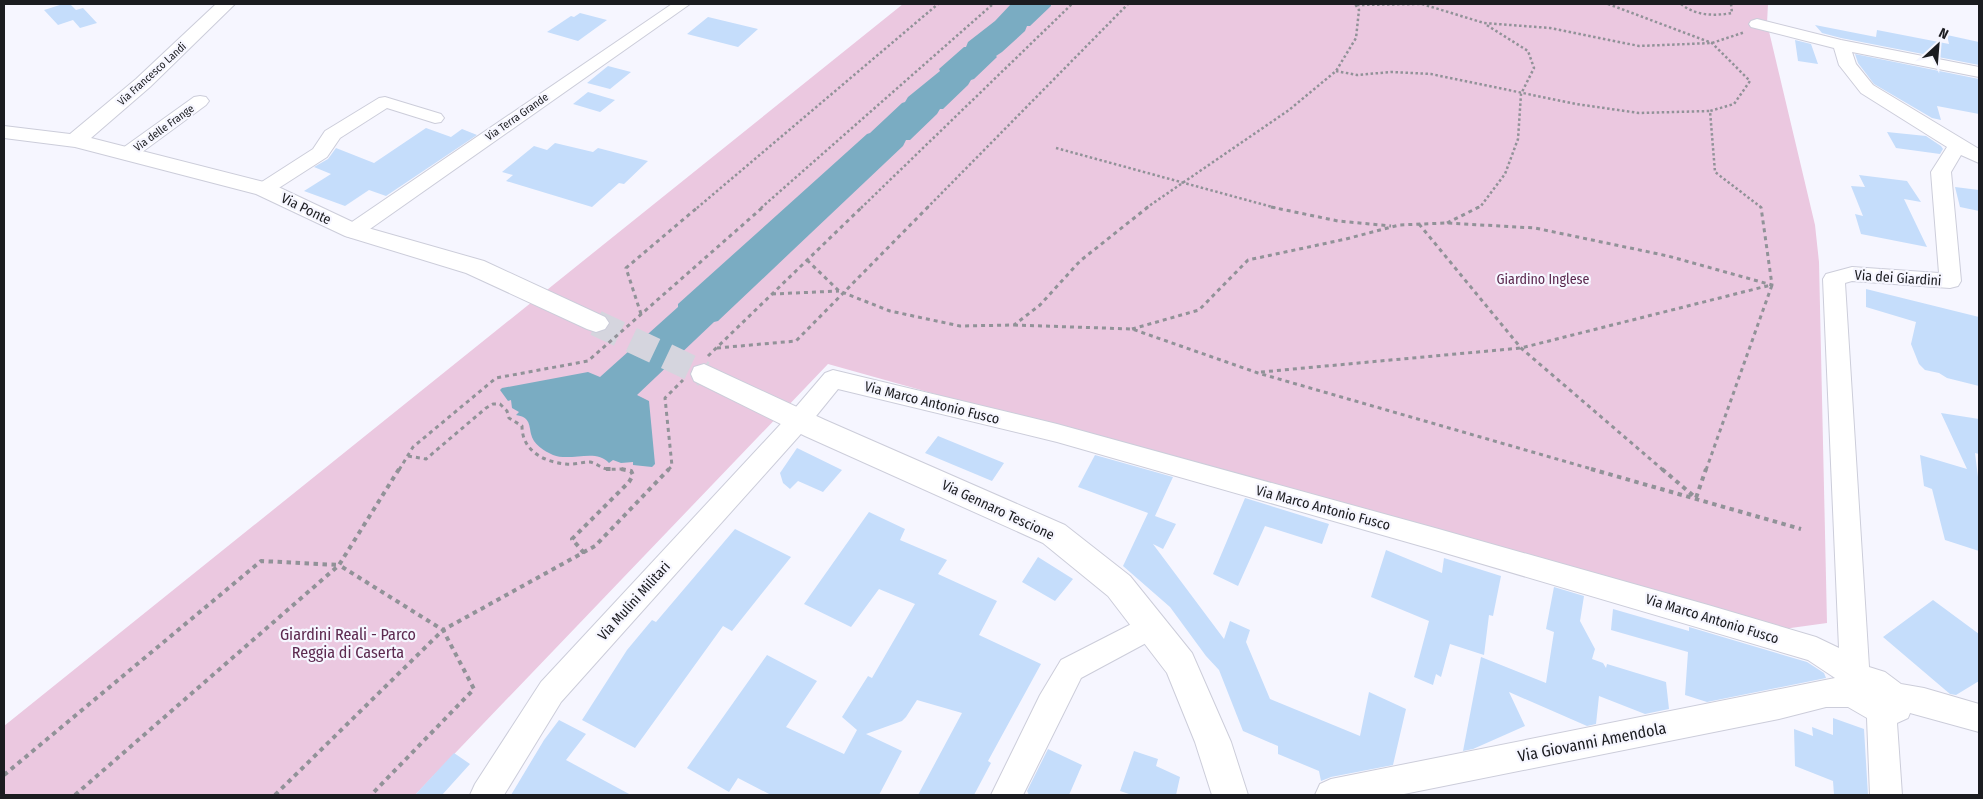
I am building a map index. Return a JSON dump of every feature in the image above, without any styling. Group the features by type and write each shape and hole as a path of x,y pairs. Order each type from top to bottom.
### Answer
{"street":[{"name":"Via Francesco Landi","path":"75,142 143,83 226,4"},
{"name":"Via Terra Grande","path":"353,232 682,4"},
{"path":"1757,24 1841,45 1979,72"},
{"path":"1841,45 1848,65 1866,89 1979,157"},
{"name":"Via delle Frange","path":"127,154 200,102"},
{"path":"264,189 320,153 326,147 332,135 385,102 435,118"},
{"name":"Via Ponte","path":"4,132 20,132 75,142 264,189 353,232 475,267 596,323"},
{"name":"Via dei Giardini","path":"1854,684 1834,279 1852,274 1950,281 1941,172 1957,145"},
{"name":"Via Gennaro Tescione","path":"702,365 799,420 1054,534 1119,586 1180,664 1213,742 1230,795"},
{"name":"Via Marco Antonio Fusco","path":"799,420 833,379 1057,433 1698,614 1816,650 1835,660 1854,684"},
{"name":"Via Mulini Militari","path":"486,795 551,692 799,420"},
{"path":"1007,795 1051,705 1071,669 1150,626"},
{"name":"Via Giovanni Amendola","path":"1331,795 1388,782 1779,705 1854,684 1875,682 1887,703 1924,702 1979,718"},
{"path":"1886,795 1887,703"}],"path":[{"path":"641,314 626,268 938,4"},
{"path":"75,795 339,565 413,447 496,378 588,361 993,4"},
{"path":"275,795 444,630 595,546 672,466 665,398 702,365 772,294 1072,4"},
{"path":"702,365 796,341 1128,4"},
{"path":"1014,325 1040,305 1080,261 1132,218 1186,183 1290,110 1336,71 1356,38 1359,10 1356,4 1421,4 1484,24 1528,51 1534,68 1521,94 1518,139 1505,174 1481,206 1446,223"},
{"path":"1336,71 1357,75 1392,72 1431,74 1476,82 1521,94 1639,113 1710,111 1734,104 1750,81 1712,44 1628,10 1608,4"},
{"path":"1681,4 1686,9 1717,16 1732,13 1732,4"},
{"path":"1484,24 1550,28 1639,46 1712,44 1742,34 1757,24"},
{"path":"1696,498 1772,285 1762,208 1715,172 1710,111"},
{"path":"1056,148 1275,208 1338,222 1399,225 1446,223 1535,228 1668,256 1772,285"},
{"path":"1419,224 1521,348 1696,498"},
{"path":"1132,329 1199,310 1248,260 1346,239 1399,225"},
{"path":"807,260 839,291"},
{"path":"1258,373 1521,348 1772,285"},
{"path":"772,294 839,291 890,311 960,326 1014,325 1132,329 1258,373 1801,529"},
{"path":"408,456 426,459 486,408 493,404 500,404 506,411 508,418 522,426 522,436 528,448 545,460 566,464 591,462 607,469 631,470 633,475 629,482 572,539 584,553"},
{"path":"4,775 261,561 339,565 444,630 474,689 371,795"}],"green space":[{"path":"903,4 1768,4 1767,23 1815,225 1819,262 1827,623 1776,630 828,364 415,795 4,795 4,726"}],"water":[{"path":"1011,4 1051,4 1051,6 1030,26 1027,26 1025,31 996,56 943,109 940,109 910,140 906,140 903,146 637,395 649,401 655,464 652,467 633,465 633,462 621,463 613,460 609,463 597,456 560,457 553,455 536,444 532,438 528,421 524,417 516,415 519,412 512,408 511,400 508,401 500,390 502,388 588,372 600,377 678,307 678,304 905,102 908,97 940,71 939,69 966,47 968,42 995,21"}],"building":[{"path":"63,4 70,4 76,10 83,8 97,23 80,28 73,20 58,25 44,10"},
{"path":"580,13 607,20 578,41 547,32 571,16 574,17"},
{"path":"708,17 758,29 738,47 687,34"},
{"path":"1815,25 1876,37 1877,30 1949,44 1947,35 1979,42 1979,65 1841,38 1822,33"},
{"path":"1795,40 1811,44 1818,64 1798,61"},
{"path":"1855,54 1979,79 1979,114 1937,106 1941,120 1932,118 1874,84 1858,63"},
{"path":"608,66 631,72 610,89 587,83"},
{"path":"588,92 615,100 600,112 573,104"},
{"path":"426,128 451,137 462,129 477,135 386,196 369,190 345,206 304,191 331,174 314,167 328,159 336,148 374,163"},
{"path":"1887,132 1926,136 1943,149 1940,154 1896,148"},
{"path":"555,143 593,152 598,148 648,161 624,184 619,183 592,207 506,181 513,175 502,172 534,146 547,150"},
{"path":"1859,175 1907,181 1921,202 1904,199 1927,247 1861,234 1855,214 1863,216 1851,186 1865,187"},
{"path":"1955,187 1979,190 1979,211 1960,207"},
{"path":"1866,289 1979,317 1979,386 1925,370 1919,364 1911,344 1916,322 1866,307"},
{"path":"1941,413 1979,419 1979,454 1975,453 1979,485 1979,551 1945,540 1932,489 1924,486 1920,455 1967,469"},
{"path":"938,436 1004,463 992,481 925,453"},
{"path":"797,448 842,470 823,492 798,481 790,489 783,483 780,473"},
{"path":"1095,455 1173,477 1155,516 1176,524 1163,549 1153,544 1224,639 1230,621 1250,630 1246,642 1270,699 1360,736 1369,692 1406,709 1393,765 1331,777 1321,781 1319,771 1278,754 1278,746 1243,731 1219,670 1206,656 1170,607 1123,566 1148,513 1078,487"},
{"path":"1245,498 1329,524 1322,544 1265,526 1238,586 1213,574"},
{"path":"869,512 905,529 900,540 947,560 938,574 997,601 979,635 1041,664 988,761 991,763 974,795 918,795 962,713 917,700 902,721 866,734 902,751 879,795 771,795 738,778 729,792 687,768 767,655 817,681 786,727 844,754 857,730 842,717 868,676 872,678 915,604 879,589 851,627 804,604"},
{"path":"735,529 791,557 732,631 723,626 635,748 582,720 627,650 652,620 656,622"},
{"path":"1386,550 1442,573 1444,558 1501,576 1493,616 1489,615 1484,655 1450,644 1441,677 1436,674 1433,685 1414,677 1429,621 1371,597"},
{"path":"1038,557 1073,579 1055,601 1022,582"},
{"path":"1554,587 1584,596 1580,621 1595,649 1592,659 1603,663 1606,668 1607,664 1666,682 1669,709 1645,714 1599,696 1596,724 1587,726 1509,692 1525,726 1473,749 1463,751 1481,657 1546,683 1554,632 1546,629"},
{"path":"1933,600 1979,634 1979,681 1956,695 1950,694 1883,637"},
{"path":"1613,609 1689,631 1689,627 1807,662 1824,673 1826,678 1707,702 1685,695 1688,652 1611,630"},
{"path":"1833,718 1864,729 1868,795 1834,795 1833,781 1795,766 1794,729 1813,736 1812,727 1833,735"},
{"path":"559,720 586,734 566,760 631,795 511,795 544,740"},
{"path":"1048,749 1082,765 1069,795 1029,795 1027,791"},
{"path":"1134,751 1158,759 1156,766 1180,777 1176,795 1132,795 1120,791"},
{"path":"454,753 470,764 442,795 415,795"}],"tunnel":[{"path":"596,323 704,374"}],"park label":[{"name":"Giardino Inglese","path":"1543,279"},
{"name":"Giardini Reali - Parco Reggia di Caserta","path":"348,643"}]}
